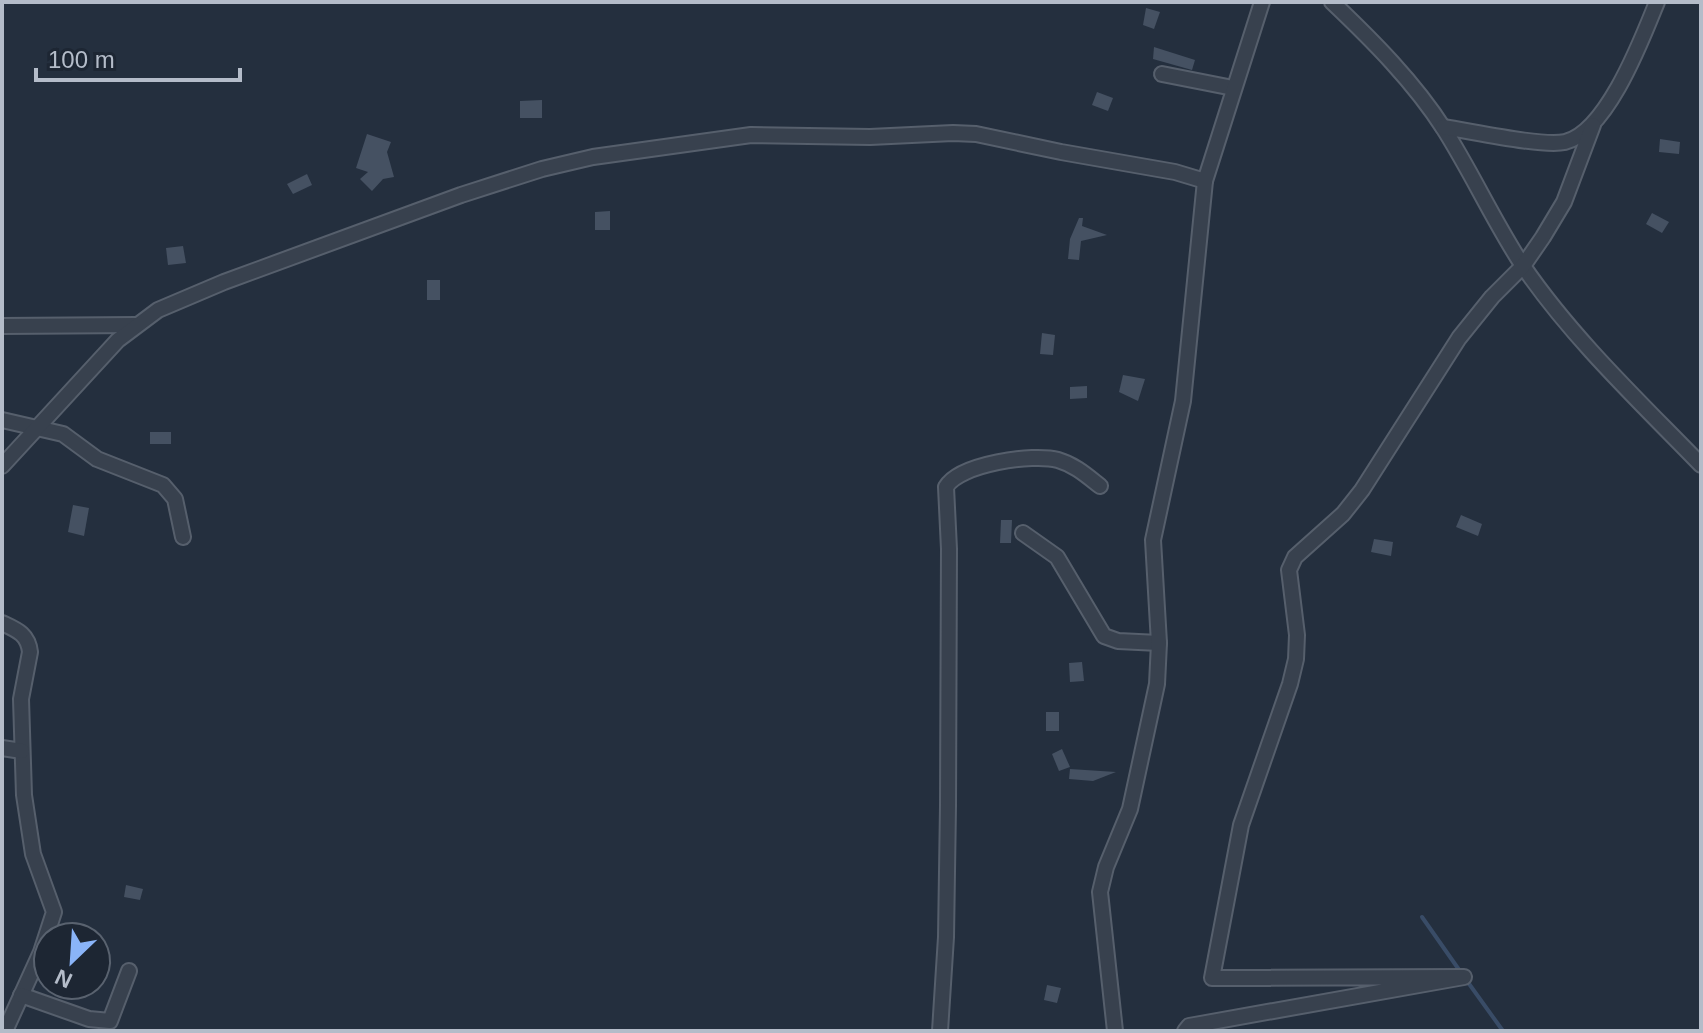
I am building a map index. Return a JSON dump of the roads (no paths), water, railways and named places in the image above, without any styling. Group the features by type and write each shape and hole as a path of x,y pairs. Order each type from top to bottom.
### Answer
{"street":[{"path":"1115,1031 1100,892 1106,867 1130,809 1157,684 1159,643 1153,540 1183,401 1205,181 1262,2"},
{"path":"1332,2 1412,86 1443,127 1523,266 1618,379 1701,465"},
{"path":"1185,1031 1189,1026 1464,977 1212,978 1241,825 1296,659 1297,635 1289,570 1295,557 1343,514 1362,490 1459,338 1492,297 1523,266 1564,202 1593,125 1622,79 1657,2"},
{"path":"1162,74 1233,88"},
{"path":"1443,127 1563,142 1578,137 1593,125"},
{"path":"2,466 118,340 158,310 224,282 461,195 542,169 639,148 751,135 870,137 976,134 1175,172 1205,181"},
{"path":"2,326 136,325"},
{"path":"2,420 63,434 97,459 163,485 175,499 183,537"},
{"path":"940,1031 946,937 948,806 949,578 946,487 951,479 962,472 1007,461 1041,458 1074,466 1100,486"},
{"path":"1023,533 1057,557 1104,636 1118,641 1159,643"},
{"path":"2,623 20,632 29,645 21,699 24,795 33,854 54,912 41,952 5,1031"},
{"path":"2,748 22,751"},
{"path":"21,995 89,1019 110,1021 129,971"}],"waterway":[{"path":"1422,917 1462,974"},
{"path":"1467,981 1503,1031"}]}
